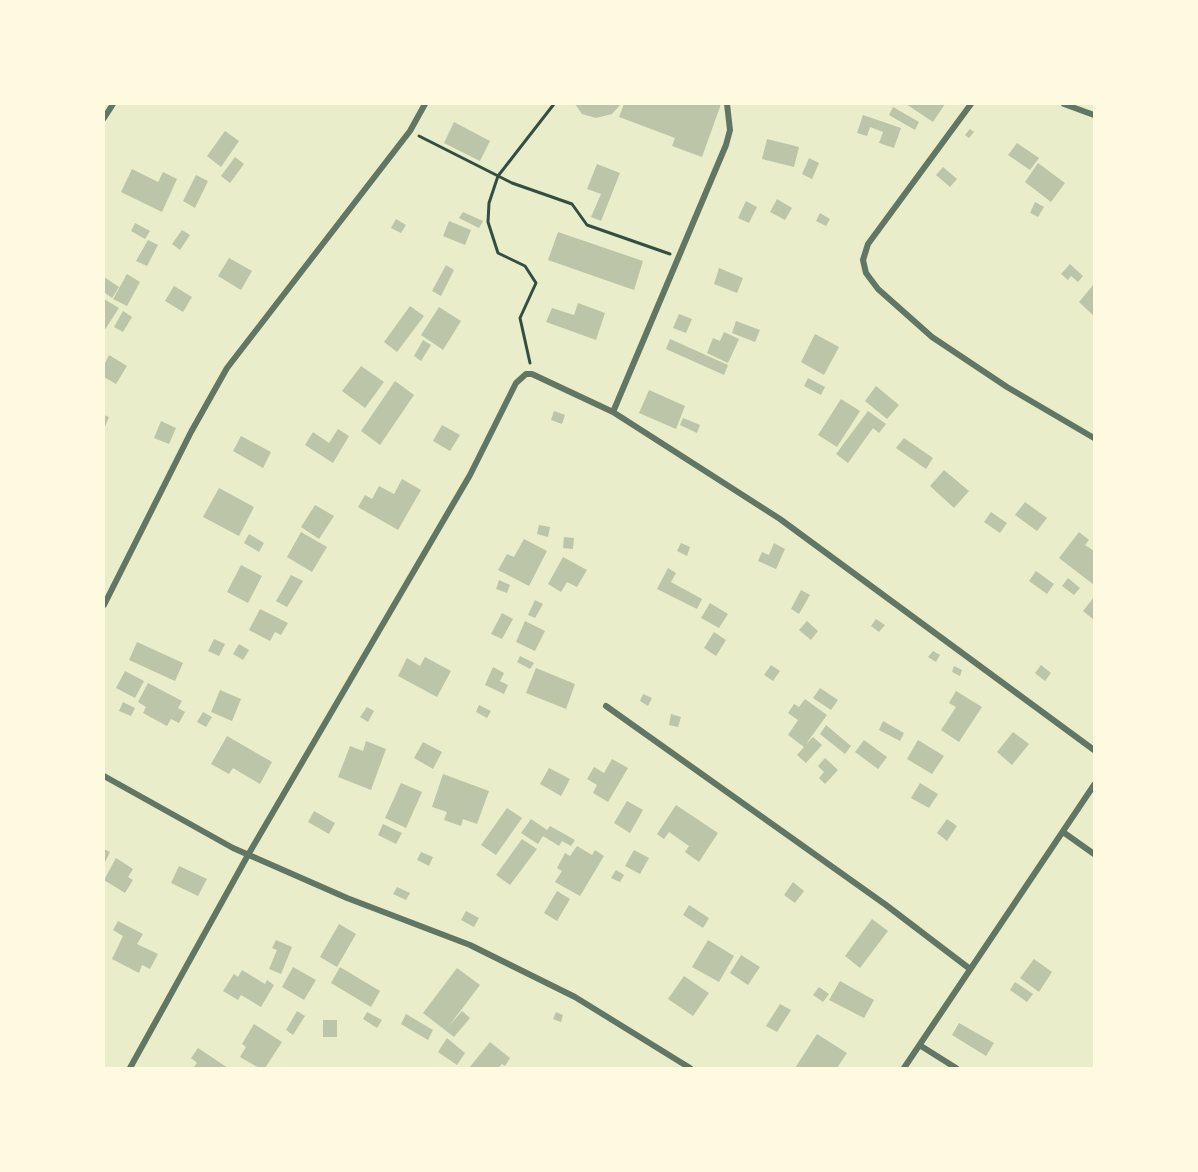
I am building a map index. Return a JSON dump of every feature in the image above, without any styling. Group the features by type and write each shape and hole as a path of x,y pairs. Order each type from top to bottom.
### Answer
{"street":[{"path":"104,118 113,104"},
{"path":"104,605 190,432 227,368 411,131 425,104"},
{"path":"613,412 726,145 730,129 727,104"},
{"path":"971,104 868,244 863,260 866,273 878,289 932,337 1007,387 1095,438"},
{"path":"1064,104 1095,115"},
{"path":"130,1068 248,855 470,475 521,376 532,374 613,412 780,519 1095,750"},
{"path":"606,706 886,905 970,969"},
{"path":"104,776 248,855 347,898 470,945 575,997 690,1068"},
{"path":"904,1068 921,1046 1095,784"},
{"path":"1063,832 1095,854"},
{"path":"921,1046 956,1068"}],"path":[{"path":"532,374 520,318 536,283 525,266 498,254 488,222 489,203 498,176 554,104"},
{"path":"411,131 498,176 572,204 587,225 680,258"}],"building":[{"path":"575,104 621,104 612,114 596,118 582,114"},
{"path":"624,104 721,104 702,157 672,146 675,138 619,117"},
{"path":"906,104 945,104 933,122"},
{"path":"893,107 919,122 915,130 889,115"},
{"path":"863,115 901,128 894,148 879,143 883,132 870,127 867,136 857,133"},
{"path":"454,122 490,141 480,161 444,143"},
{"path":"970,129 974,132 969,138 965,135"},
{"path":"225,131 239,141 221,167 207,156"},
{"path":"767,139 799,147 794,167 762,159"},
{"path":"1017,143 1039,158 1030,170 1008,155"},
{"path":"235,157 244,164 230,183 221,176"},
{"path":"809,158 819,163 812,179 802,174"},
{"path":"1038,163 1065,183 1051,202 1025,182"},
{"path":"597,164 620,173 601,221 591,217 601,194 587,189"},
{"path":"943,167 957,179 950,187 936,175"},
{"path":"132,169 158,182 163,172 177,179 162,212 121,192"},
{"path":"196,175 208,181 195,208 183,201"},
{"path":"777,199 792,208 785,220 770,212"},
{"path":"746,201 757,207 749,223 738,218"},
{"path":"1035,202 1044,207 1038,217 1030,213"},
{"path":"463,212 483,221 479,228 459,218"},
{"path":"820,213 830,219 826,226 816,221"},
{"path":"396,219 406,225 401,233 391,228"},
{"path":"449,221 471,230 465,245 443,236"},
{"path":"135,223 150,231 145,239 131,231"},
{"path":"182,230 190,235 180,250 172,244"},
{"path":"558,232 643,261 634,290 548,260"},
{"path":"148,240 158,245 147,266 136,261"},
{"path":"229,258 252,271 241,290 218,276"},
{"path":"1070,264 1083,276 1078,282 1071,276 1068,280 1061,274"},
{"path":"446,265 454,270 441,296 432,291"},
{"path":"719,268 743,278 737,293 714,284"},
{"path":"127,274 140,282 127,306 113,299"},
{"path":"104,277 119,287 112,298 104,292"},
{"path":"1094,284 1094,316 1079,302"},
{"path":"174,286 192,297 183,312 165,301"},
{"path":"104,299 119,308 104,331"},
{"path":"578,303 605,313 596,340 546,322 552,308 574,315"},
{"path":"410,306 424,316 397,352 384,342"},
{"path":"439,307 461,321 443,350 421,335"},
{"path":"123,311 132,317 123,332 114,327"},
{"path":"679,314 692,319 686,333 673,328"},
{"path":"736,321 760,330 755,342 732,333"},
{"path":"724,332 739,339 728,363 707,353 713,338 720,341"},
{"path":"815,334 839,347 824,375 801,362"},
{"path":"670,339 728,365 724,375 666,349"},
{"path":"423,340 431,345 421,361 414,356"},
{"path":"109,355 127,366 116,384 104,377 104,365"},
{"path":"361,366 384,382 365,408 342,391"},
{"path":"808,378 825,387 821,395 804,386"},
{"path":"395,381 414,395 380,445 361,431"},
{"path":"876,386 899,405 887,419 865,401"},
{"path":"649,390 685,406 676,429 639,413"},
{"path":"841,399 860,411 837,447 818,435"},
{"path":"554,411 565,415 562,424 551,420"},
{"path":"868,411 886,424 879,433 873,428 848,463 836,454"},
{"path":"104,415 109,417 104,429"},
{"path":"683,418 700,425 697,433 680,425"},
{"path":"161,421 176,428 169,444 154,438"},
{"path":"442,425 460,435 450,451 433,441"},
{"path":"338,429 349,436 333,463 305,445 313,432 329,443"},
{"path":"241,436 271,452 263,468 233,451"},
{"path":"904,438 933,458 926,469 896,448"},
{"path":"944,470 969,491 954,508 930,486"},
{"path":"402,479 421,490 398,530 358,507 365,495 372,499 379,486 394,494"},
{"path":"219,488 254,507 239,536 203,517"},
{"path":"1025,502 1047,518 1037,531 1015,515"},
{"path":"315,505 334,516 319,539 301,527"},
{"path":"991,512 1007,523 1000,533 984,522"},
{"path":"539,525 550,527 548,537 537,534"},
{"path":"301,532 327,547 312,572 287,557"},
{"path":"1079,532 1089,540 1085,545 1094,551 1094,585 1059,558"},
{"path":"249,534 264,543 259,552 244,543"},
{"path":"564,537 574,538 573,549 563,548"},
{"path":"524,539 547,551 529,586 498,570 507,554 514,557"},
{"path":"681,543 690,547 687,556 677,551"},
{"path":"774,543 785,549 776,569 758,561 762,552 769,555"},
{"path":"563,557 587,570 577,587 567,582 561,592 548,584"},
{"path":"241,565 262,576 248,603 227,592"},
{"path":"668,568 676,573 671,582 702,599 697,609 657,589"},
{"path":"1036,571 1054,584 1047,594 1029,581"},
{"path":"291,575 303,581 287,607 276,601"},
{"path":"1068,578 1080,588 1074,595 1062,586"},
{"path":"499,580 510,585 507,593 496,589"},
{"path":"801,590 810,595 799,614 791,609"},
{"path":"1094,597 1094,620 1083,611"},
{"path":"535,600 543,604 535,618 528,615"},
{"path":"710,603 728,614 719,628 701,618"},
{"path":"260,609 288,623 281,635 275,632 270,641 249,630"},
{"path":"502,613 513,619 502,639 491,634"},
{"path":"876,619 885,625 879,632 871,626"},
{"path":"525,621 545,631 535,651 516,642"},
{"path":"807,621 818,631 811,640 799,630"},
{"path":"714,632 726,640 716,656 704,648"},
{"path":"214,639 225,644 219,656 208,651"},
{"path":"137,642 183,663 175,681 129,660"},
{"path":"239,644 249,650 243,660 233,654"},
{"path":"933,651 940,655 936,662 928,657"},
{"path":"520,656 534,663 530,669 517,662"},
{"path":"425,657 451,671 437,697 398,676 407,658 420,666"},
{"path":"771,665 780,671 773,681 764,675"},
{"path":"1041,665 1051,673 1045,681 1035,673"},
{"path":"954,666 962,670 960,676 952,672"},
{"path":"493,667 504,673 500,681 508,685 504,694 485,685"},
{"path":"536,668 575,684 566,709 526,693"},
{"path":"125,671 144,681 135,698 116,688"},
{"path":"148,683 182,701 178,708 185,712 179,723 171,719 167,726 143,713 146,707 138,702"},
{"path":"820,688 838,700 831,710 813,698"},
{"path":"220,690 241,699 232,721 211,712"},
{"path":"956,691 982,707 959,742 941,730 956,707 949,703"},
{"path":"643,694 652,698 648,706 640,701"},
{"path":"805,699 827,715 806,744 813,737 822,745 806,763 797,755 804,747 788,735 798,720 788,713 794,704 799,707"},
{"path":"123,702 135,708 131,716 119,711"},
{"path":"479,705 491,711 487,718 476,712"},
{"path":"367,707 374,711 368,722 360,717"},
{"path":"203,712 212,717 206,727 197,722"},
{"path":"671,714 681,717 678,727 669,725"},
{"path":"883,721 904,733 900,741 879,730"},
{"path":"826,725 851,746 845,754 820,734"},
{"path":"1013,732 1029,744 1012,765 997,752"},
{"path":"227,736 272,762 260,784 233,768 229,774 211,764"},
{"path":"864,740 887,757 878,769 855,752"},
{"path":"918,740 944,756 932,774 907,759"},
{"path":"366,741 386,749 371,790 338,777 350,746 363,751"},
{"path":"423,742 442,752 433,769 414,758"},
{"path":"825,758 838,770 825,784 819,778 824,772 818,766"},
{"path":"612,759 628,768 608,802 593,793 597,785 587,779 594,767 604,773"},
{"path":"549,768 570,779 561,796 540,784"},
{"path":"443,774 489,791 477,824 463,819 461,826 444,820 447,812 432,807"},
{"path":"401,783 422,792 406,828 385,818"},
{"path":"920,783 938,794 929,808 911,798"},
{"path":"627,801 643,810 630,833 614,823"},
{"path":"676,805 718,833 699,862 685,852 689,846 669,832 664,839 657,834"},
{"path":"507,808 522,818 496,855 481,845"},
{"path":"314,811 335,823 329,834 308,822"},
{"path":"531,819 547,830 550,826 575,840 571,846 562,841 559,846 543,836 538,844 521,833"},
{"path":"947,819 957,826 947,841 937,833"},
{"path":"383,824 402,833 396,844 378,835"},
{"path":"522,839 537,849 510,885 496,875"},
{"path":"577,846 592,855 595,850 604,856 580,896 555,882 562,871 557,868 565,853 570,856"},
{"path":"104,849 110,852 104,864"},
{"path":"634,850 649,858 640,874 625,866"},
{"path":"421,852 433,857 429,866 417,860"},
{"path":"116,858 133,869 128,877 133,880 125,893 104,880"},
{"path":"179,866 207,879 198,896 171,883"},
{"path":"616,870 624,875 620,882 611,878"},
{"path":"793,882 804,891 795,903 784,895"},
{"path":"397,887 410,893 406,900 393,894"},
{"path":"557,891 570,899 557,921 544,913"},
{"path":"689,905 709,918 703,928 683,915"},
{"path":"466,911 479,918 474,927 461,920"},
{"path":"872,919 888,931 860,968 845,956"},
{"path":"118,921 143,934 137,944 158,954 150,969 142,965 139,973 112,959 123,936 113,930"},
{"path":"339,924 356,934 337,967 320,957"},
{"path":"276,940 292,947 281,974 269,969 277,950 272,948"},
{"path":"708,940 734,956 719,982 692,967"},
{"path":"741,955 760,967 748,985 730,973"},
{"path":"1034,959 1052,972 1039,992 1020,978"},
{"path":"293,967 316,980 304,1000 282,987"},
{"path":"340,967 380,991 371,1007 331,983"},
{"path":"457,968 480,985 448,1027 462,1011 470,1018 454,1037 423,1013"},
{"path":"242,970 265,984 267,980 274,985 261,1007 241,995 238,1000 223,991 234,974 238,977"},
{"path":"684,976 709,993 693,1016 668,999"},
{"path":"840,981 874,1000 864,1018 829,1000"},
{"path":"1015,982 1033,994 1027,1002 1010,990"},
{"path":"819,987 829,994 823,1002 813,995"},
{"path":"780,1004 791,1010 777,1032 766,1026"},
{"path":"297,1011 305,1016 293,1035 286,1030"},
{"path":"367,1012 382,1020 377,1028 363,1019"},
{"path":"556,1012 563,1015 561,1022 553,1019"},
{"path":"406,1014 433,1030 428,1040 401,1024"},
{"path":"323,1020 337,1020 337,1037 323,1037"},
{"path":"959,1023 994,1043 986,1056 952,1035"},
{"path":"254,1024 282,1042 265,1068 259,1068 240,1057 246,1047 242,1044"},
{"path":"817,1034 847,1053 837,1068 795,1068"},
{"path":"447,1038 465,1053 457,1065 438,1052"},
{"path":"490,1042 510,1058 505,1066 502,1064 498,1068 469,1068"},
{"path":"198,1048 228,1068 193,1068 197,1063 191,1058"}]}
